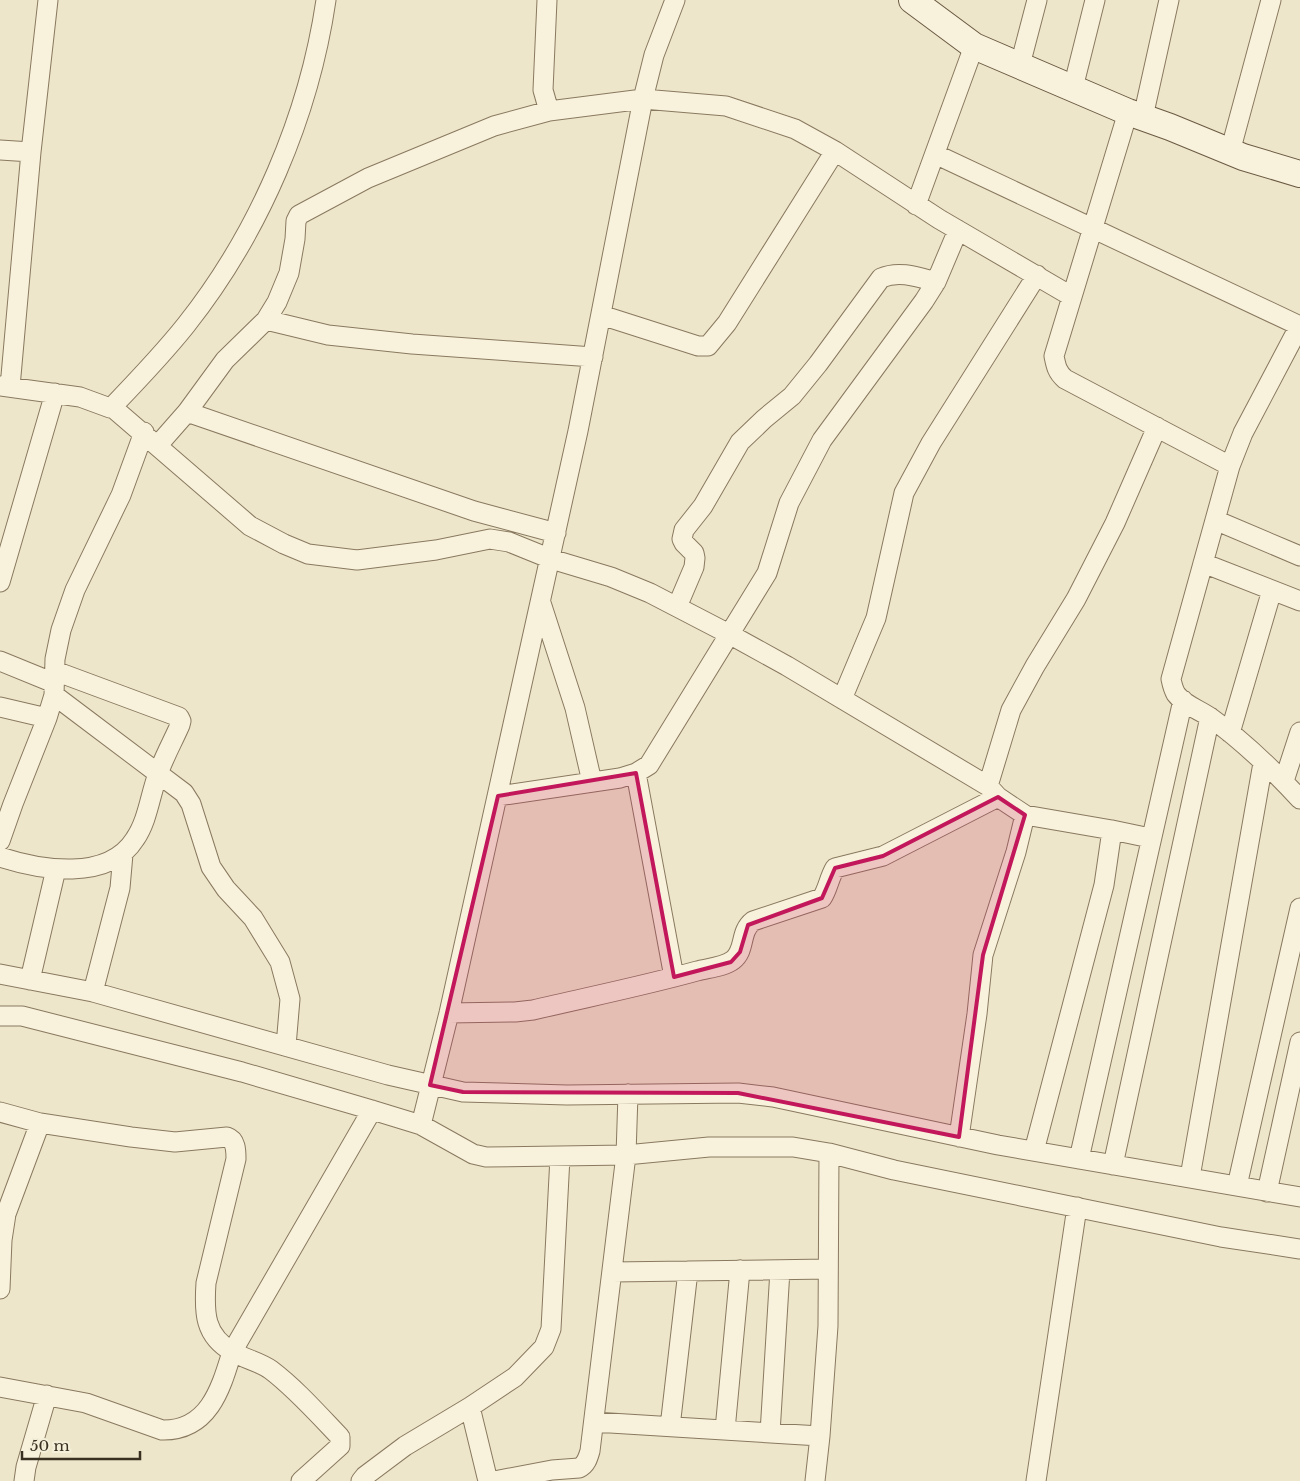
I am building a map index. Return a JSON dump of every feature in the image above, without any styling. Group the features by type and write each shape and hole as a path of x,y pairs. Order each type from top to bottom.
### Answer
{"street":[{"path":"48,0 5,387 80,397 110,408 112,407 144,432 250,526 308,554 357,560 436,550 490,539 509,542 550,559 612,578 650,593 729,634 842,699 993,792 1025,815 1150,838"},
{"path":"112,407 151,367 187,324 220,278 249,229 274,179 294,127 311,73 326,0"},
{"path":"547,0 543,90 549,111"},
{"path":"421,1125 449,1014 541,603 593,357 643,100 654,55 675,0"},
{"path":"912,0 974,46 1230,152 1300,174"},
{"path":"1020,65 1037,0"},
{"path":"1074,88 1095,0"},
{"path":"1169,0 1135,114 1091,228 1054,356 1058,373 1065,379 1230,466"},
{"path":"1230,152 1271,0"},
{"path":"916,205 974,46"},
{"path":"158,445 187,412 225,360 266,320 277,302 289,273 296,221 299,215 368,178 449,144 494,126 549,111 643,100 726,106 795,129 835,151 916,205 1071,296"},
{"path":"0,150 31,152"},
{"path":"601,315 698,346 708,346 727,323 835,151"},
{"path":"935,154 1300,326 1243,432 1230,466 1171,679 1175,693 1230,733 1284,781 1300,798"},
{"path":"498,796 592,782 636,773 649,765 767,573 789,503 822,440 912,320 936,282 958,230"},
{"path":"677,607 694,567 695,558 694,553 682,539 684,530 702,506 740,442 792,396 881,278 889,274 897,274 936,282"},
{"path":"842,699 876,618 904,493 908,484 931,443 1036,275"},
{"path":"266,320 328,335 412,344 593,357"},
{"path":"0,582 5,548 55,394"},
{"path":"187,412 474,511 556,533"},
{"path":"449,1014 533,1010 731,962 740,952 748,925 753,921 822,898 828,888 835,868 883,856 909,844 993,792 1011,710 1034,666 1076,599 1115,523 1157,427"},
{"path":"0,841 48,718 54,683 55,659 61,630 75,590 121,495 144,432"},
{"path":"1215,520 1300,556"},
{"path":"1203,563 1300,601"},
{"path":"1230,733 1272,590"},
{"path":"541,603 575,708 592,782"},
{"path":"0,661 54,683 148,705 180,718 180,725 158,774 136,839 123,854 102,864 56,869 22,864 0,857"},
{"path":"54,683 158,774 184,793 191,804 211,867 226,889 253,918 280,962 290,999 286,1046"},
{"path":"1079,1159 1150,838 1183,700"},
{"path":"0,707 48,718"},
{"path":"1114,1165 1210,717"},
{"path":"1284,781 1300,732"},
{"path":"1190,1178 1263,763"},
{"path":"636,773 674,977"},
{"path":"959,1137 977,1014 983,955 1016,852 1025,815"},
{"path":"1034,1151 1104,885 1112,830"},
{"path":"93,992 120,888 123,854"},
{"path":"30,980 56,869"},
{"path":"1237,1186 1300,908"},
{"path":"0,974 93,992 388,1075 463,1092 567,1095 738,1093 764,1096 831,1108 959,1137 1300,1197"},
{"path":"0,1016 22,1016 242,1072 421,1125 463,1149 480,1156 499,1158 560,1157 626,1155 709,1147 793,1147 829,1153 894,1170 1076,1208 1221,1237 1300,1249"},
{"path":"1266,1192 1300,1042"},
{"path":"470,1407 487,1477 493,1481 582,1466 587,1460 594,1422 626,1155 628,1094"},
{"path":"0,1387 86,1403 162,1430 174,1430 196,1420 207,1410 220,1392 232,1352 372,1110"},
{"path":"0,1112 40,1123 131,1138 175,1142 232,1138 235,1143 236,1159 206,1283 204,1303 206,1320 210,1330 219,1341 232,1352 269,1369 282,1379 340,1437 340,1446 301,1481"},
{"path":"0,1289 2,1240 6,1214 40,1123"},
{"path":"815,1481 828,1326 829,1153"},
{"path":"361,1481 405,1446 470,1407 515,1377 544,1347 551,1329 560,1157"},
{"path":"1036,1481 1076,1208"},
{"path":"612,1272 828,1269"},
{"path":"725,1430 740,1270"},
{"path":"770,1433 780,1270"},
{"path":"670,1427 688,1271"},
{"path":"24,1481 26,1467 47,1395"},
{"path":"594,1422 820,1436"}],"highlighted area":[{"path":"636,773 674,977 731,962 740,952 748,925 822,898 835,868 883,856 998,797 1025,815 983,955 959,1137 738,1093 463,1092 430,1085 498,796"}]}
